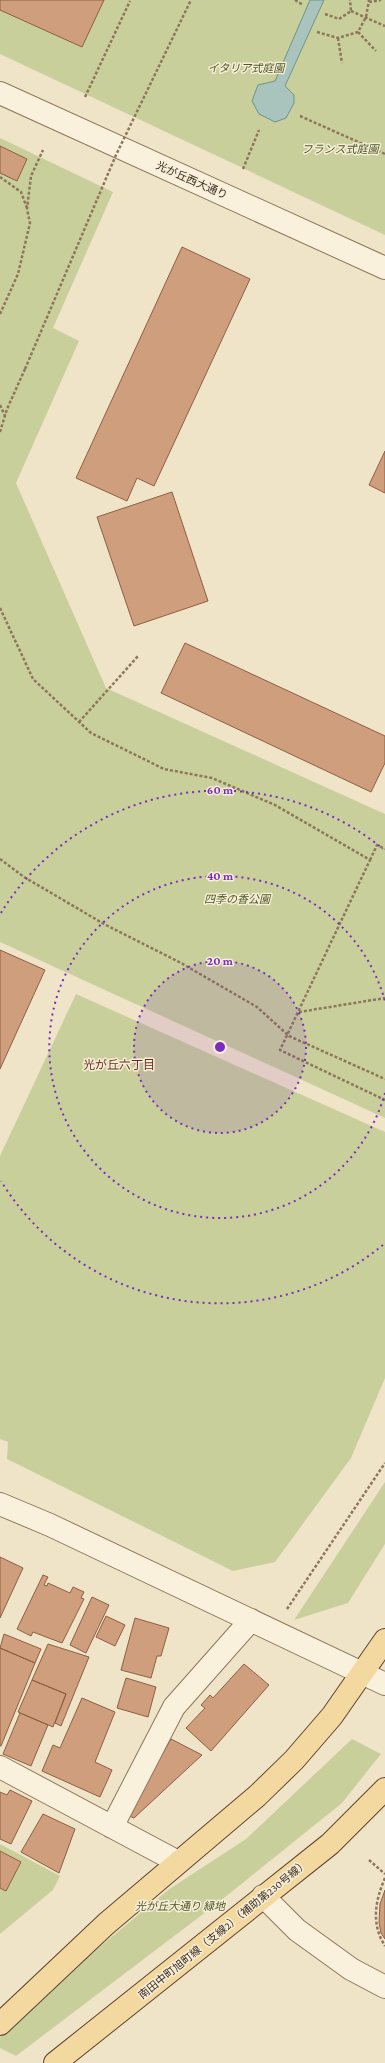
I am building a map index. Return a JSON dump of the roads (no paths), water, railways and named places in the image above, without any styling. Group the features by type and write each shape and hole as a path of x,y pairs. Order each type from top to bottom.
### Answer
{"main road":[{"path":"0,2024 106,1924 257,1796 294,1760 332,1716 385,1640"},
{"name":"南田中町旭町線（支線2）（補助第230号線）","path":"55,2063 330,1844 385,1788"}],"street":[{"name":"光が丘西大通り","path":"0,93 385,268"},
{"path":"0,1504 50,1525 385,1684"},
{"path":"112,1827 174,1707 251,1620"},
{"path":"0,1767 178,1862"},
{"path":"263,1896 303,1935 351,1969 385,1987"}],"water":[{"path":"310,0 324,0 285,86 294,95 294,103 286,118 275,122 259,114 252,101 258,85 275,81"}],"district":[{"name":"光が丘六丁目","path":"119,1065"}],"park label":[{"name":"イタリア式庭園","path":"246,68"},
{"name":"フランス式庭園","path":"340,149"},
{"name":"四季の香公園","path":"237,899"},
{"name":"光が丘大通り 緑地","path":"180,1906"}]}
